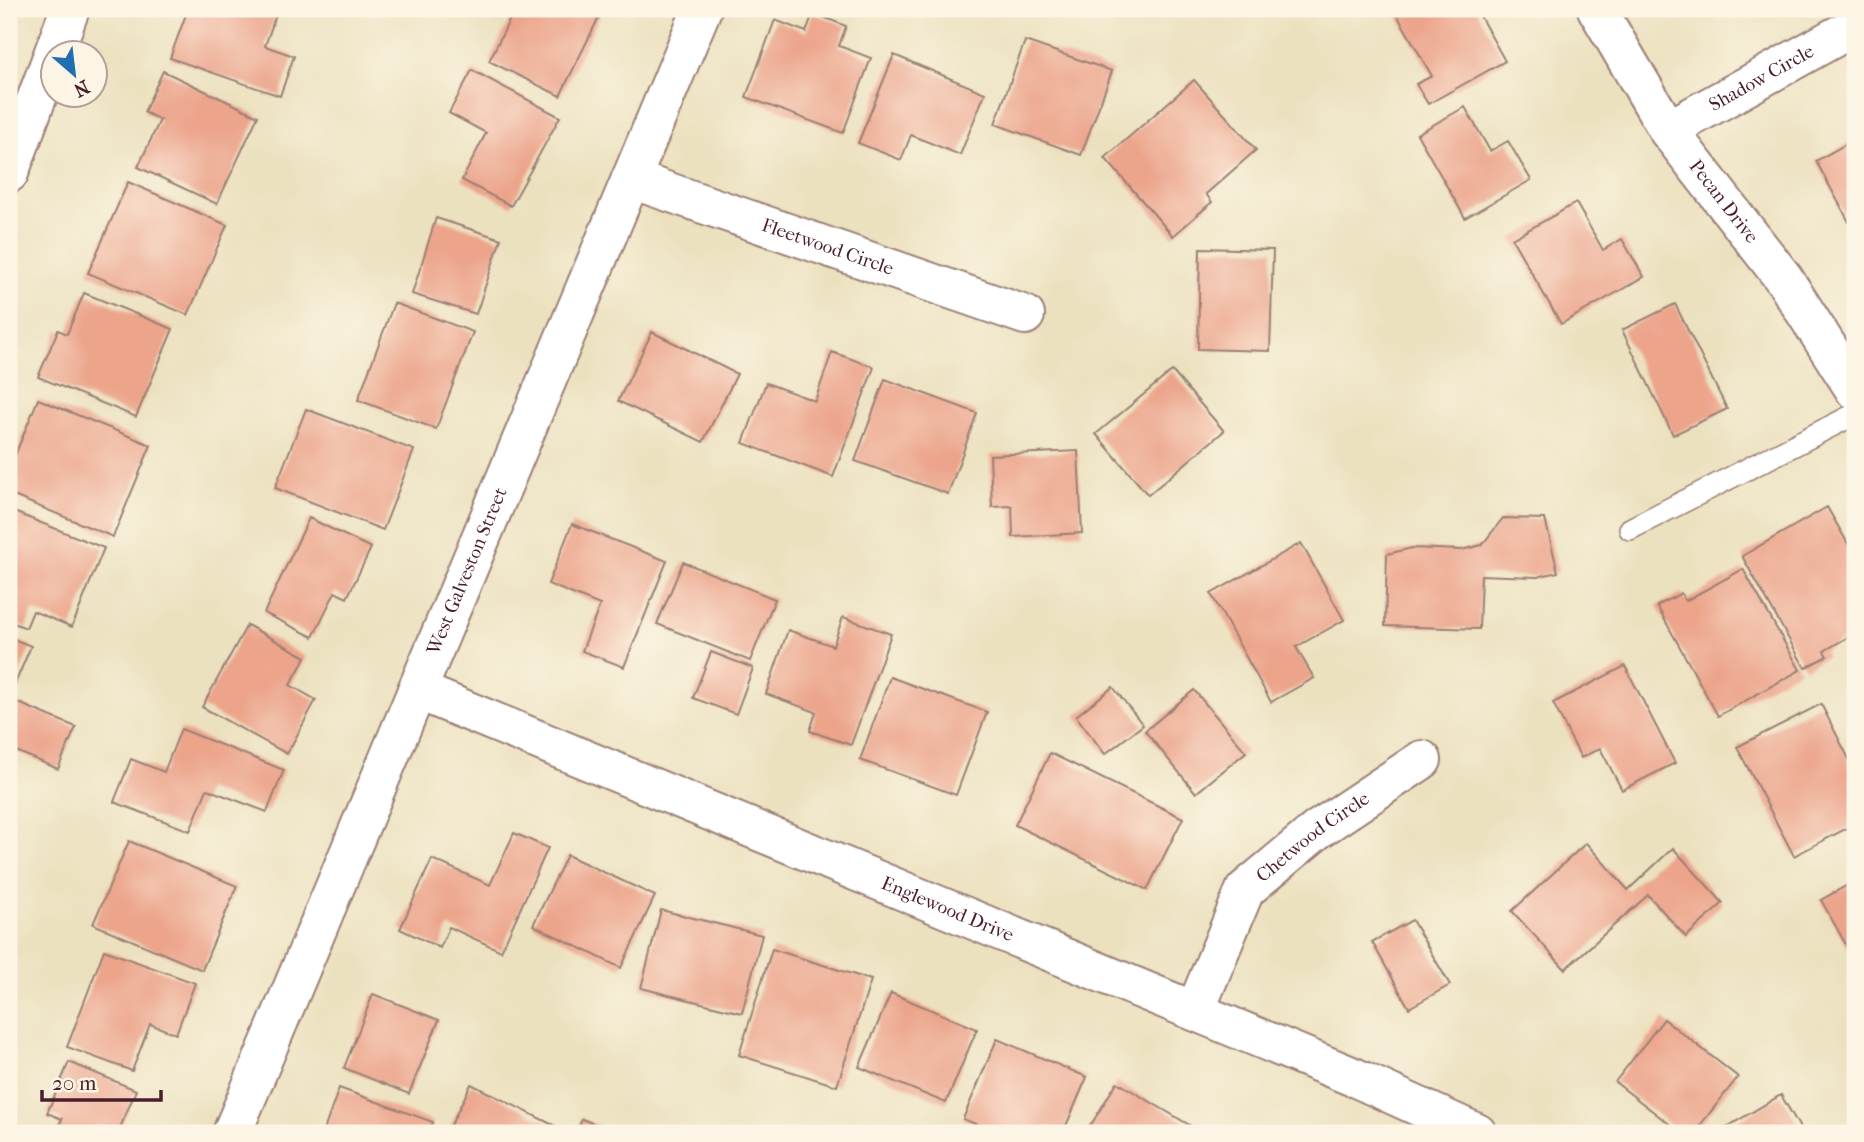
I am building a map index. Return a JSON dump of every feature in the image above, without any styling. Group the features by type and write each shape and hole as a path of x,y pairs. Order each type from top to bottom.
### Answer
{"street":[{"path":"59,38 70,9"},
{"name":"West Galveston Street","path":"232,1133 702,9"},
{"name":"Pecan Drive","path":"1597,9 1668,130 1784,279 1855,389"},
{"name":"Shadow Circle","path":"1668,130 1855,26"},
{"path":"9,173 38,95"},
{"name":"Fleetwood Circle","path":"631,178 1025,315"},
{"name":"Englewood Drive","path":"417,690 1356,1078 1477,1133"},
{"name":"Chetwood Circle","path":"1195,1011 1245,890 1317,830 1422,760"}],"lane":[{"path":"1630,530 1855,414"}],"building":[{"path":"188,9 278,9 265,46 294,56 280,96 170,58"},
{"path":"515,9 603,9 560,96 489,61"},
{"path":"1409,9 1476,9 1505,61 1428,104 1416,84 1432,76 1397,15"},
{"path":"813,13 846,26 839,46 871,58 843,133 746,97 775,20 806,32"},
{"path":"1025,41 1112,71 1081,155 995,124"},
{"path":"894,55 985,93 960,155 911,135 901,160 858,143"},
{"path":"472,70 560,117 511,206 462,180 486,133 449,113"},
{"path":"163,71 258,116 217,204 138,167 160,120 144,112"},
{"path":"1194,80 1256,150 1206,194 1212,202 1173,236 1105,158"},
{"path":"1465,107 1490,151 1508,141 1531,180 1465,218 1417,134"},
{"path":"1855,139 1855,233 1816,161"},
{"path":"128,182 227,225 188,315 88,273"},
{"path":"1576,203 1603,250 1622,239 1644,277 1561,324 1512,239"},
{"path":"436,218 501,239 476,314 412,294"},
{"path":"1200,248 1273,250 1270,351 1198,349"},
{"path":"84,293 173,329 136,417 38,377 58,330 67,334"},
{"path":"394,303 473,332 436,429 358,400"},
{"path":"1675,304 1727,409 1673,435 1622,330"},
{"path":"652,332 737,374 703,442 618,401"},
{"path":"832,352 874,367 833,477 743,443 766,383 815,401"},
{"path":"1172,371 1224,431 1148,495 1096,434"},
{"path":"885,379 977,413 948,494 855,461"},
{"path":"38,399 151,445 113,537 9,494 9,470"},
{"path":"306,409 414,450 383,530 275,488"},
{"path":"1078,451 1082,533 1013,537 1012,506 992,507 990,455"},
{"path":"1827,507 1855,556 1855,633 1824,651 1827,656 1805,668 1742,556"},
{"path":"9,510 104,548 72,627 33,611 26,628 9,621"},
{"path":"309,518 371,548 347,598 335,592 313,637 264,613"},
{"path":"1503,518 1545,519 1558,572 1537,577 1481,575 1479,629 1385,626 1387,554 1412,548 1461,550 1482,545"},
{"path":"572,524 667,561 624,667 582,651 600,605 548,584"},
{"path":"1301,543 1344,620 1296,647 1314,678 1271,702 1211,594"},
{"path":"683,562 775,599 750,661 657,624"},
{"path":"1743,569 1800,670 1718,716 1657,606 1681,593 1685,601"},
{"path":"843,617 891,634 851,745 810,731 816,712 766,694 788,630 833,646"},
{"path":"247,625 306,657 290,685 316,700 287,754 202,707"},
{"path":"9,637 31,646 9,698"},
{"path":"711,652 753,668 736,714 693,698"},
{"path":"1625,666 1675,763 1622,790 1600,748 1581,758 1553,703"},
{"path":"890,677 987,712 956,795 860,760"},
{"path":"1113,687 1143,725 1105,754 1076,716"},
{"path":"1194,690 1246,752 1196,793 1145,731"},
{"path":"9,699 76,727 58,769 9,748"},
{"path":"1821,704 1855,771 1855,824 1794,856 1737,747"},
{"path":"181,729 284,770 267,812 207,789 190,831 114,802 131,759 164,772"},
{"path":"1050,753 1183,818 1147,890 1015,825"},
{"path":"514,833 548,848 501,951 449,927 440,948 400,929 432,859 490,885"},
{"path":"129,841 237,886 202,970 93,924"},
{"path":"1586,843 1628,890 1673,848 1723,903 1686,937 1648,895 1565,969 1512,911"},
{"path":"567,855 655,896 621,968 533,925"},
{"path":"1855,881 1855,961 1821,900"},
{"path":"661,910 762,935 742,1013 641,988"},
{"path":"1412,920 1450,985 1409,1008 1372,942"},
{"path":"772,949 871,980 837,1086 739,1055"},
{"path":"104,950 195,983 176,1034 150,1024 132,1071 67,1047"},
{"path":"891,993 977,1029 946,1103 859,1067"},
{"path":"373,994 439,1020 409,1094 344,1068"},
{"path":"1664,1019 1738,1077 1694,1133 1681,1133 1615,1082"},
{"path":"997,1039 1087,1077 1063,1133 998,1133 963,1119"},
{"path":"69,1062 136,1090 118,1133 56,1133 62,1119 47,1113"},
{"path":"1117,1082 1191,1126 1186,1133 1086,1133"},
{"path":"471,1084 559,1128 556,1133 447,1133"},
{"path":"339,1088 433,1122 429,1133 323,1133"},
{"path":"1781,1095 1803,1133 1717,1133"},
{"path":"582,1119 617,1133 576,1133"}]}
